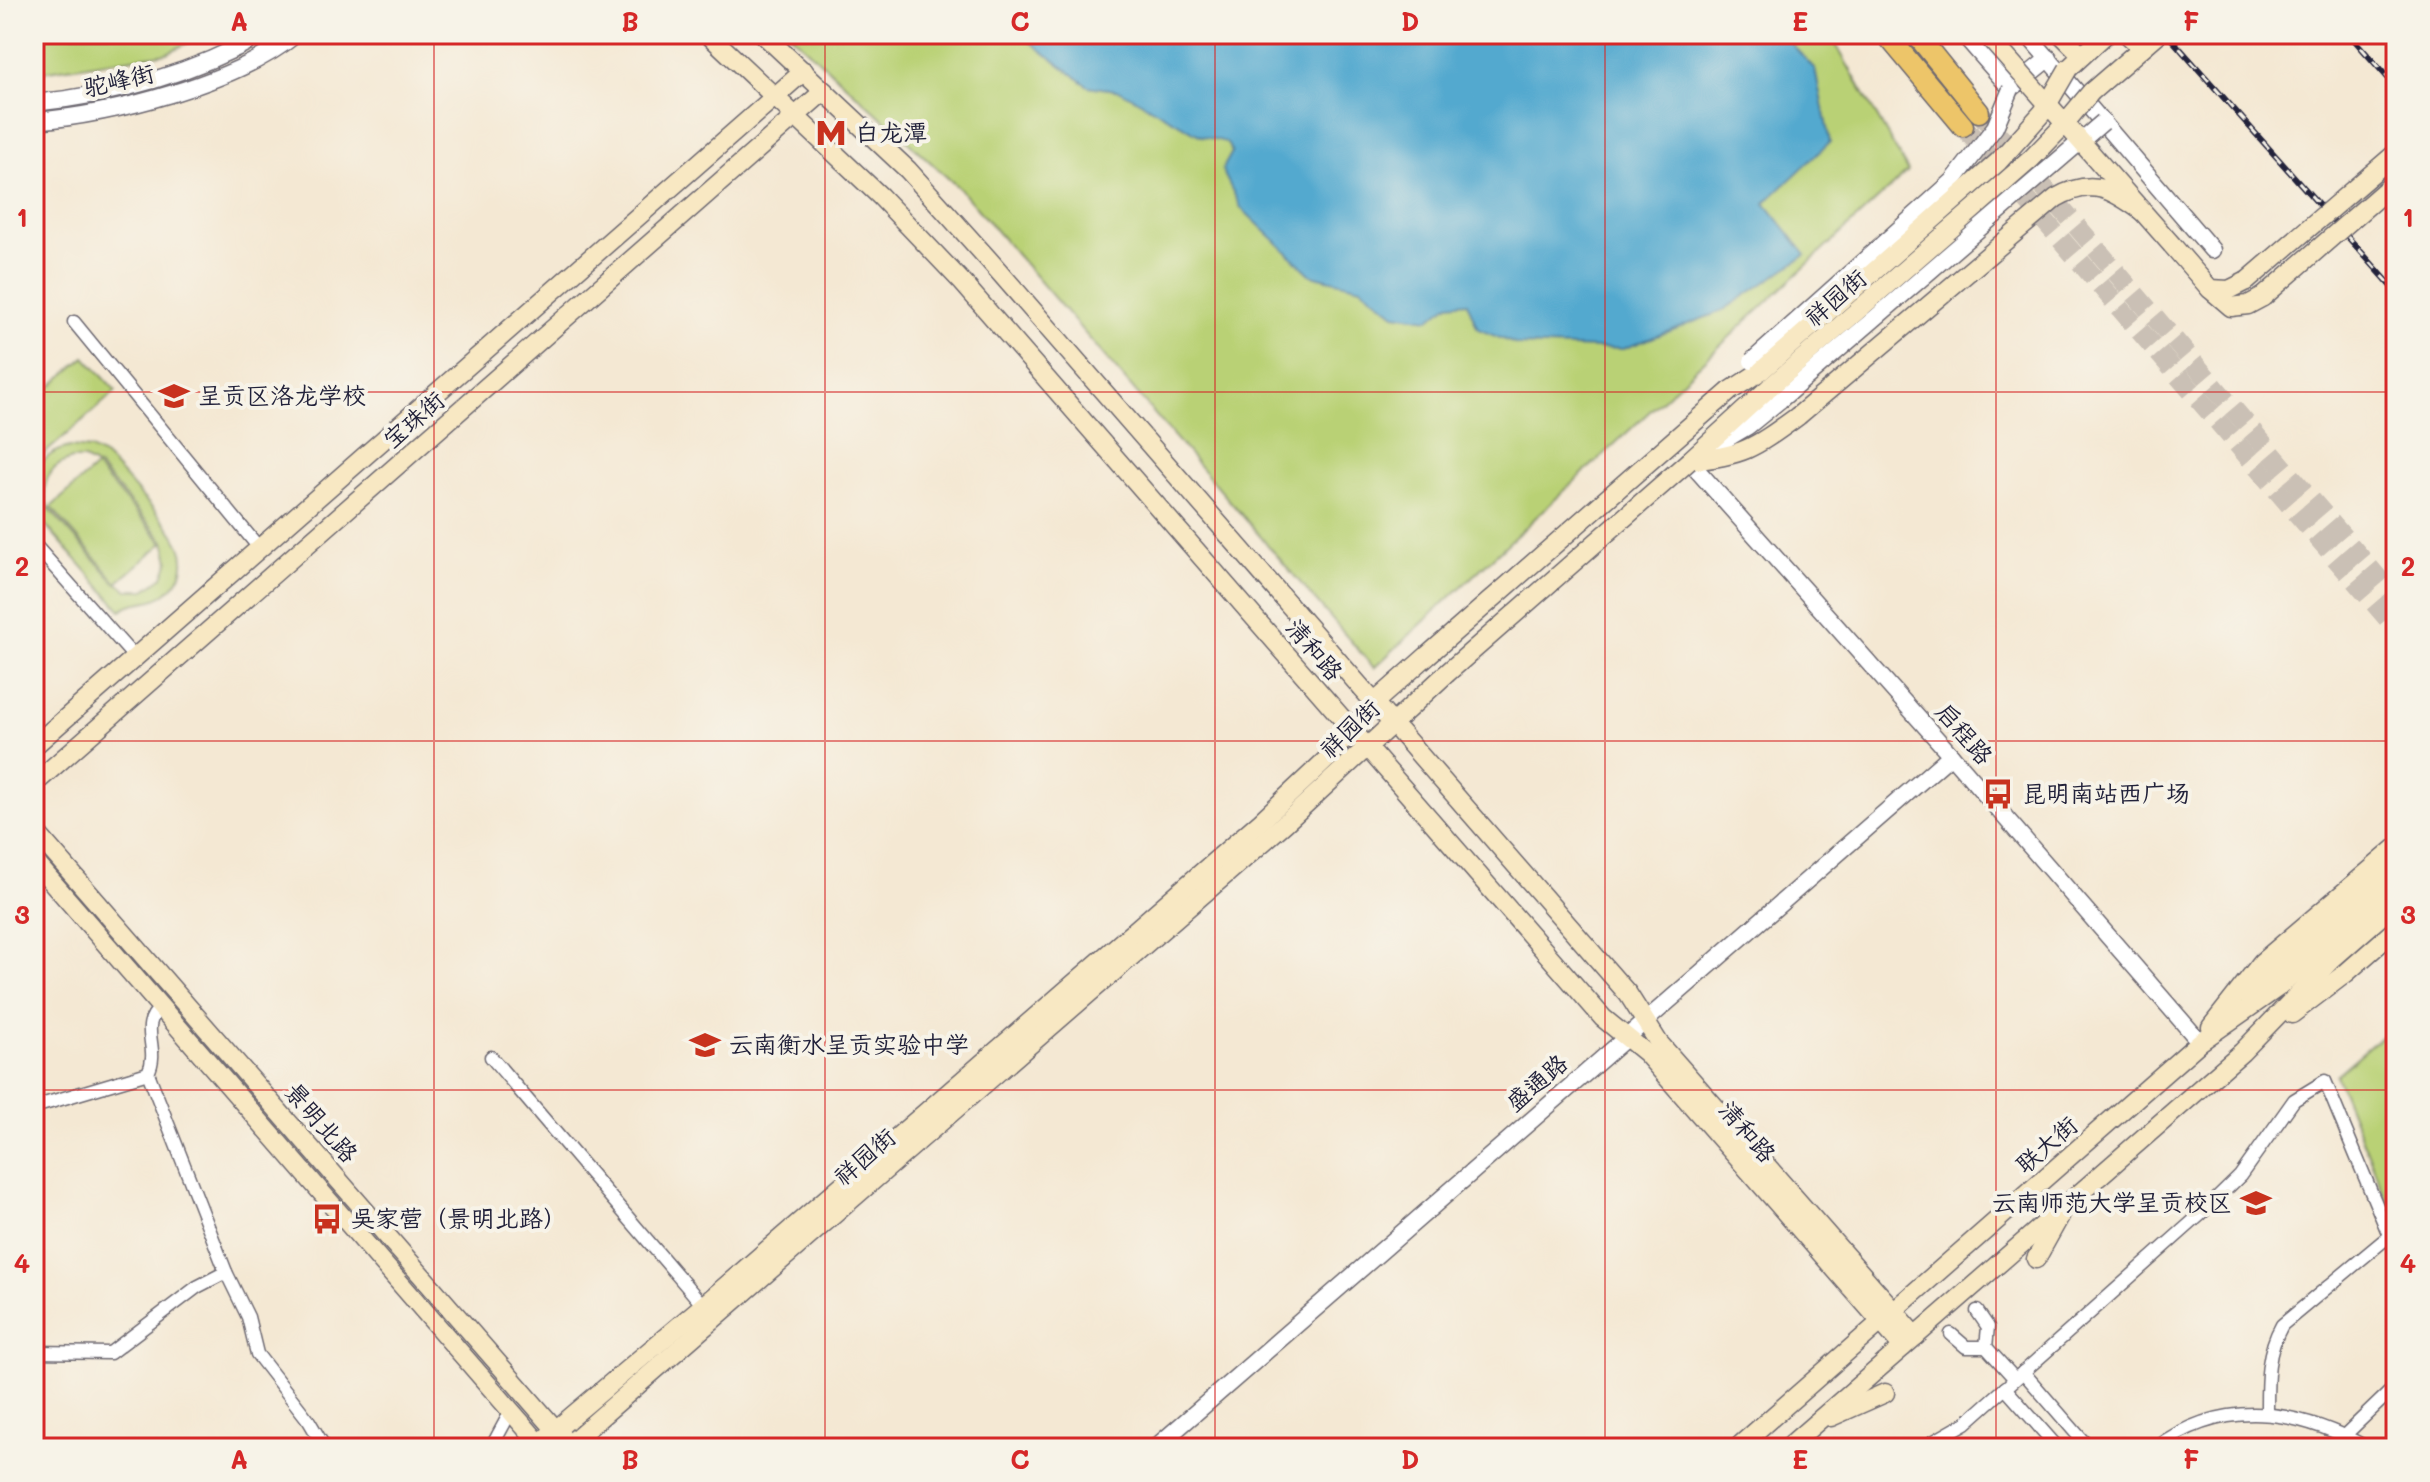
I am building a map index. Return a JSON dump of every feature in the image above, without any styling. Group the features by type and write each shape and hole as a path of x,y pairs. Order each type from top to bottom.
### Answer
{"main road":[{"name":"清和路","path":"708,34 880,196 963,283 1603,1018 1646,1053 1888,1317"},
{"name":"清和路","path":"763,34 908,170 989,260 1628,994 1659,1043 1909,1341"},
{"path":"1886,34 1963,126"},
{"path":"1916,34 1979,112"},
{"path":"1986,34 2210,289 2231,307 2248,305 2263,297 2396,181"},
{"name":"祥园街","path":"569,1447 709,1312 1261,821 1327,759 1375,702 1730,391 1761,371 1998,162 2043,112 2068,69 2106,34"},
{"path":"2127,34 2137,43 2152,38"},
{"path":"2064,37 2082,55"},
{"name":"祥园街","path":"541,1446 556,1430 709,1312 1275,832 1392,722 2031,159 2091,92 2152,38"},
{"name":"宝珠街","path":"34,746 804,71"},
{"name":"宝珠街","path":"34,784 824,91"},
{"path":"2210,289 2229,290 2247,281 2396,153"},
{"path":"1689,461 1737,455 1759,445 1798,416 2041,209 2072,188 2101,187 2143,212"},
{"name":"景明北路","path":"34,830 569,1447"},
{"path":"2200,1042 2262,962 2396,848"},
{"name":"景明北路","path":"34,861 541,1446"},
{"path":"2200,1042 2271,973 2396,865"},
{"name":"联大街","path":"1737,1448 2200,1042 2280,986 2396,886"},
{"path":"2242,1052 2332,959 2396,903"},
{"path":"1787,1448 2242,1052 2346,973 2396,929"},
{"path":"2036,1259 2067,1204"},
{"path":"1814,1425 1885,1393"}],"street":[{"name":"驼峰街","path":"34,103 80,99 130,88 225,55 263,34"},
{"name":"驼峰街","path":"34,121 104,112 164,96 276,51 296,34"},
{"path":"1963,34 2011,89"},
{"path":"2027,34 2212,250"},
{"path":"1730,391 1752,361 1953,181 1995,127 2011,89 2049,58"},
{"path":"1689,461 1748,426 1780,400 2103,122"},
{"path":"74,322 260,549"},
{"name":"启程路","path":"1689,461 1951,755 2200,1042"},
{"path":"34,544 135,658"},
{"name":"盛通路","path":"1155,1448 1951,755"},
{"path":"161,1007 148,1023 153,1055 148,1073 226,1272 248,1317 257,1354 309,1421 325,1448"},
{"path":"491,1057 709,1312"},
{"path":"34,1107 148,1073"},
{"path":"1922,1448 1966,1423 2211,1205 2240,1176 2294,1100 2325,1081 2396,1252"},
{"path":"2267,1414 2267,1370 2273,1341 2282,1325 2389,1236"},
{"path":"34,1352 110,1353 197,1287 226,1272"},
{"path":"1977,1311 1988,1327 1986,1347 2014,1380 2058,1448"},
{"path":"1951,1334 1966,1347 1986,1347"},
{"path":"2014,1380 2089,1448"},
{"path":"2345,1435 2396,1386"},
{"path":"491,1448 511,1411"},
{"path":"2155,1448 2170,1437 2205,1421 2255,1412 2296,1417 2345,1435 2368,1448"}],"green space":[{"path":"34,34 206,34 167,53 34,73"},
{"path":"790,34 1830,34 1908,171 1374,668 961,190"},
{"path":"85,357 116,391 34,463 34,401"},
{"path":"70,447 91,449 105,457 171,531 183,555 183,568 177,581 161,597 121,610 34,512 38,470 48,456","holes":["84,459 99,467 164,541 169,561 163,577 145,590 128,590 114,581 50,510 45,493 48,478 64,462"]},
{"path":"96,467 163,543 117,583 51,507"},
{"path":"2396,1024 2396,1223 2336,1075"}],"water":[{"path":"1020,34 1788,34 1793,46 1815,69 1830,142 1765,203 1806,255 1722,311 1623,349 1517,345 1478,329 1467,302 1449,304 1429,319 1395,314 1361,287 1311,275 1241,208 1222,170 1232,152 1226,142 1201,136 1121,91 1088,86"}],"tunnel":[{"path":"1979,112 2396,599"},
{"path":"1963,126 2396,628"}],"railway":[{"path":"2167,34 2396,291"},
{"path":"2349,34 2396,87"}],"place":[{"name":"白龙潭","path":"831,133"},
{"name":"呈贡区洛龙学校","path":"174,396"},
{"name":"昆明南站西广场","path":"1998,794"},
{"name":"云南衡水呈贡实验中学","path":"705,1045"},
{"name":"云南师范大学呈贡校区","path":"2256,1203"},
{"name":"吴家营（景明北路）","path":"327,1219"}]}
